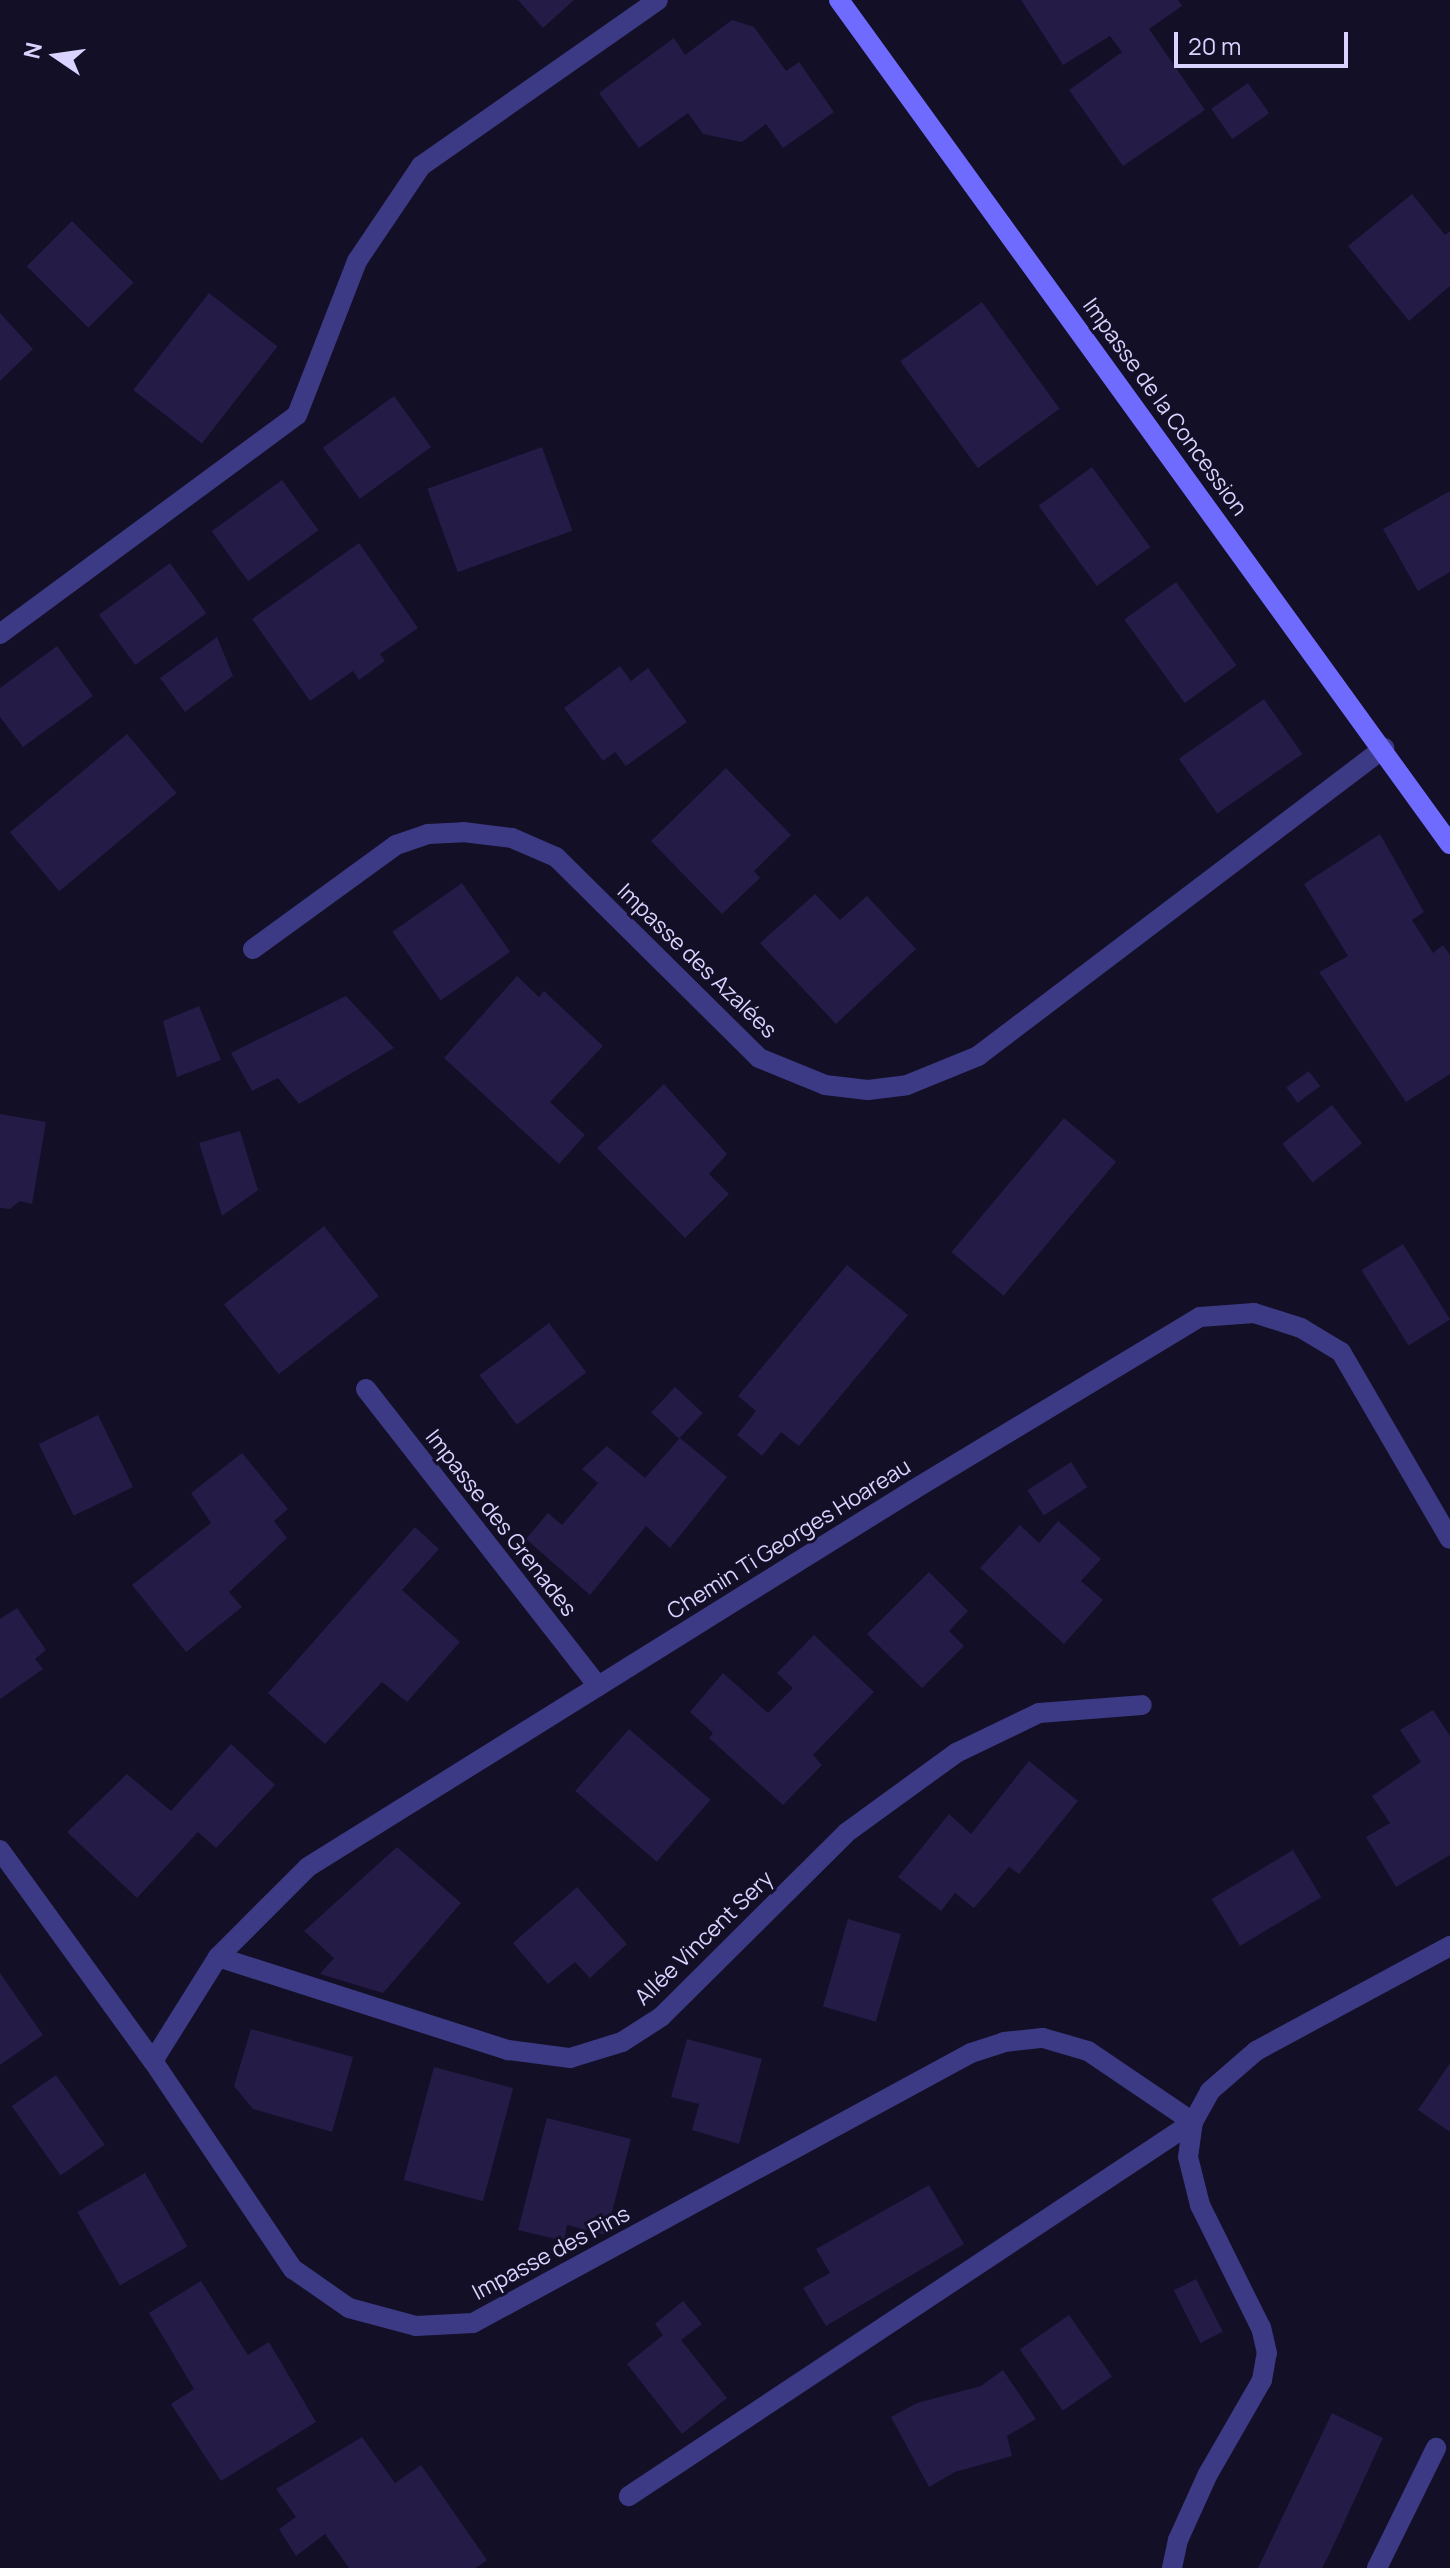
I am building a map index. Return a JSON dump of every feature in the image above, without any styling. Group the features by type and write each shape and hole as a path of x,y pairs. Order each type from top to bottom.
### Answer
{"street":[{"path":"0,634 297,415 357,261 421,166 658,0"},
{"name":"Impasse de la Concession","path":"839,0 1384,748 1450,844"},
{"name":"Impasse des Azalées","path":"253,949 396,845 428,834 463,832 512,838 556,857 759,1058 825,1085 868,1090 907,1085 978,1056 1384,748"},
{"name":"Chemin Ti Georges Hoareau","path":"153,2061 218,1957 308,1867 1200,1317 1254,1313 1301,1328 1341,1352 1450,1539"},
{"name":"Impasse des Grenades","path":"366,1389 598,1686"},
{"name":"Allée Vincent Sery","path":"218,1957 508,2050 570,2058 622,2042 661,2017 846,1833 956,1753 1039,1713 1142,1705"},
{"name":"Impasse des Pins","path":"0,1850 153,2061 293,2269 349,2308 416,2326 473,2323 971,2053 1004,2042 1043,2038 1088,2051 1193,2122"},
{"path":"1172,2568 1178,2540 1208,2474 1262,2380 1267,2353 1261,2328 1200,2205 1188,2157 1193,2122 1210,2091 1256,2051 1450,1946"},
{"path":"629,2496 1193,2122"},
{"path":"1377,2568 1436,2448"}],"building":[{"path":"518,0 574,0 543,28"},
{"path":"1021,0 1178,0 1182,6 1149,29 1205,110 1123,166 1069,90 1122,52 1110,36 1063,65"},
{"path":"732,20 754,27 786,71 799,62 834,112 783,148 766,124 742,142 703,134 688,113 639,148 599,93 674,38 685,55"},
{"path":"1248,83 1269,113 1232,139 1211,109"},
{"path":"1412,194 1445,235 1450,231 1450,286 1409,321 1348,246"},
{"path":"72,221 134,283 88,328 27,266"},
{"path":"209,293 278,347 202,443 133,390"},
{"path":"982,302 1060,409 978,468 900,361"},
{"path":"0,313 33,349 0,381"},
{"path":"394,396 431,447 360,499 323,448"},
{"path":"542,447 572,531 458,572 427,489"},
{"path":"1092,467 1150,547 1097,586 1039,506"},
{"path":"282,480 318,530 248,581 212,531"},
{"path":"1450,491 1450,572 1418,591 1383,529"},
{"path":"359,543 418,628 380,654 385,661 359,680 353,671 310,701 252,619"},
{"path":"170,563 206,613 135,665 99,615"},
{"path":"1176,582 1237,665 1185,703 1124,620"},
{"path":"217,637 233,676 185,712 160,678"},
{"path":"57,646 93,696 23,747 0,717 0,688"},
{"path":"620,666 631,681 648,668 687,722 626,766 615,752 603,761 564,708"},
{"path":"1264,699 1302,754 1217,814 1179,759"},
{"path":"127,734 176,793 59,891 10,832"},
{"path":"726,768 791,835 754,871 760,878 722,914 651,841"},
{"path":"1380,834 1424,912 1412,920 1433,953 1443,945 1450,955 1450,1074 1406,1102 1319,972 1348,956 1304,884"},
{"path":"462,883 510,952 441,1001 392,932"},
{"path":"815,894 840,920 867,896 916,949 836,1024 760,943"},
{"path":"517,976 539,997 544,991 603,1046 550,1102 585,1135 559,1164 444,1058"},
{"path":"346,996 394,1048 299,1104 278,1078 252,1091 231,1053"},
{"path":"199,1006 221,1060 177,1077 163,1021"},
{"path":"1309,1071 1320,1086 1298,1103 1286,1087"},
{"path":"664,1084 727,1154 709,1174 729,1194 685,1238 597,1148"},
{"path":"1332,1105 1362,1144 1313,1182 1282,1144"},
{"path":"0,1114 46,1122 32,1204 20,1201 10,1209 0,1208"},
{"path":"1064,1118 1116,1162 1004,1296 952,1252"},
{"path":"240,1131 258,1190 222,1216 199,1143"},
{"path":"324,1226 379,1296 279,1374 224,1304"},
{"path":"1403,1244 1450,1319 1409,1345 1361,1270"},
{"path":"847,1265 908,1315 799,1446 781,1432 762,1456 737,1435 756,1411 738,1396"},
{"path":"549,1323 586,1373 517,1425 480,1375"},
{"path":"675,1387 703,1413 679,1439 651,1413"},
{"path":"98,1415 133,1487 74,1516 39,1444"},
{"path":"680,1438 727,1477 670,1548 646,1526 590,1595 526,1539 548,1513 562,1525 598,1483 582,1469 607,1446 645,1478"},
{"path":"242,1453 288,1509 274,1521 287,1538 229,1592 242,1607 186,1652 132,1585 211,1523 191,1493"},
{"path":"1071,1462 1087,1487 1044,1515 1027,1490"},
{"path":"1058,1521 1101,1559 1081,1581 1103,1600 1064,1644 980,1568 1020,1525 1039,1543"},
{"path":"415,1527 439,1549 402,1590 460,1642 407,1702 382,1682 325,1744 268,1693"},
{"path":"929,1572 968,1611 949,1631 964,1646 922,1688 867,1634"},
{"path":"17,1608 46,1650 35,1659 43,1669 0,1699 0,1619"},
{"path":"814,1635 874,1692 813,1755 822,1765 783,1805 709,1738 713,1733 690,1712 723,1673 768,1713 793,1688 777,1673"},
{"path":"1433,1710 1450,1736 1450,1855 1396,1887 1366,1837 1390,1823 1372,1796 1421,1762 1400,1730"},
{"path":"629,1729 711,1800 657,1862 575,1791"},
{"path":"231,1744 275,1785 216,1848 198,1832 137,1898 67,1832 127,1774 171,1811"},
{"path":"1029,1761 1078,1801 1019,1874 1009,1867 974,1908 955,1893 941,1911 898,1877 949,1814 971,1834"},
{"path":"397,1847 461,1903 383,1993 320,1974 334,1958 304,1931"},
{"path":"1293,1850 1321,1897 1240,1946 1212,1899"},
{"path":"577,1887 627,1944 590,1978 575,1962 548,1984 513,1943"},
{"path":"848,1919 901,1934 876,2022 823,2006"},
{"path":"0,1973 43,2035 0,2065"},
{"path":"251,2029 353,2057 332,2132 253,2109 234,2086"},
{"path":"687,2039 762,2059 739,2144 692,2130 699,2104 671,2097"},
{"path":"1450,2063 1450,2132 1418,2110"},
{"path":"434,2067 513,2088 483,2201 404,2180"},
{"path":"56,2075 105,2145 61,2176 12,2106"},
{"path":"547,2118 631,2139 606,2235 567,2225 564,2241 518,2230"},
{"path":"145,2173 188,2247 120,2286 77,2212"},
{"path":"929,2185 964,2244 826,2326 803,2288 830,2273 816,2249"},
{"path":"1196,2279 1223,2332 1201,2343 1174,2290"},
{"path":"201,2281 248,2355 269,2342 316,2422 221,2481 171,2404 194,2389 149,2313"},
{"path":"683,2301 702,2324 681,2340 727,2398 682,2434 627,2364 663,2335 655,2324"},
{"path":"1069,2315 1112,2376 1063,2411 1020,2349"},
{"path":"1003,2370 1036,2419 1007,2436 1012,2456 955,2472 929,2487 891,2417 917,2403 981,2386"},
{"path":"1332,2413 1383,2438 1329,2555 1322,2568 1258,2568"},
{"path":"362,2437 395,2483 421,2465 487,2560 476,2568 349,2568 325,2534 296,2556 279,2529 296,2517 276,2489"}]}
